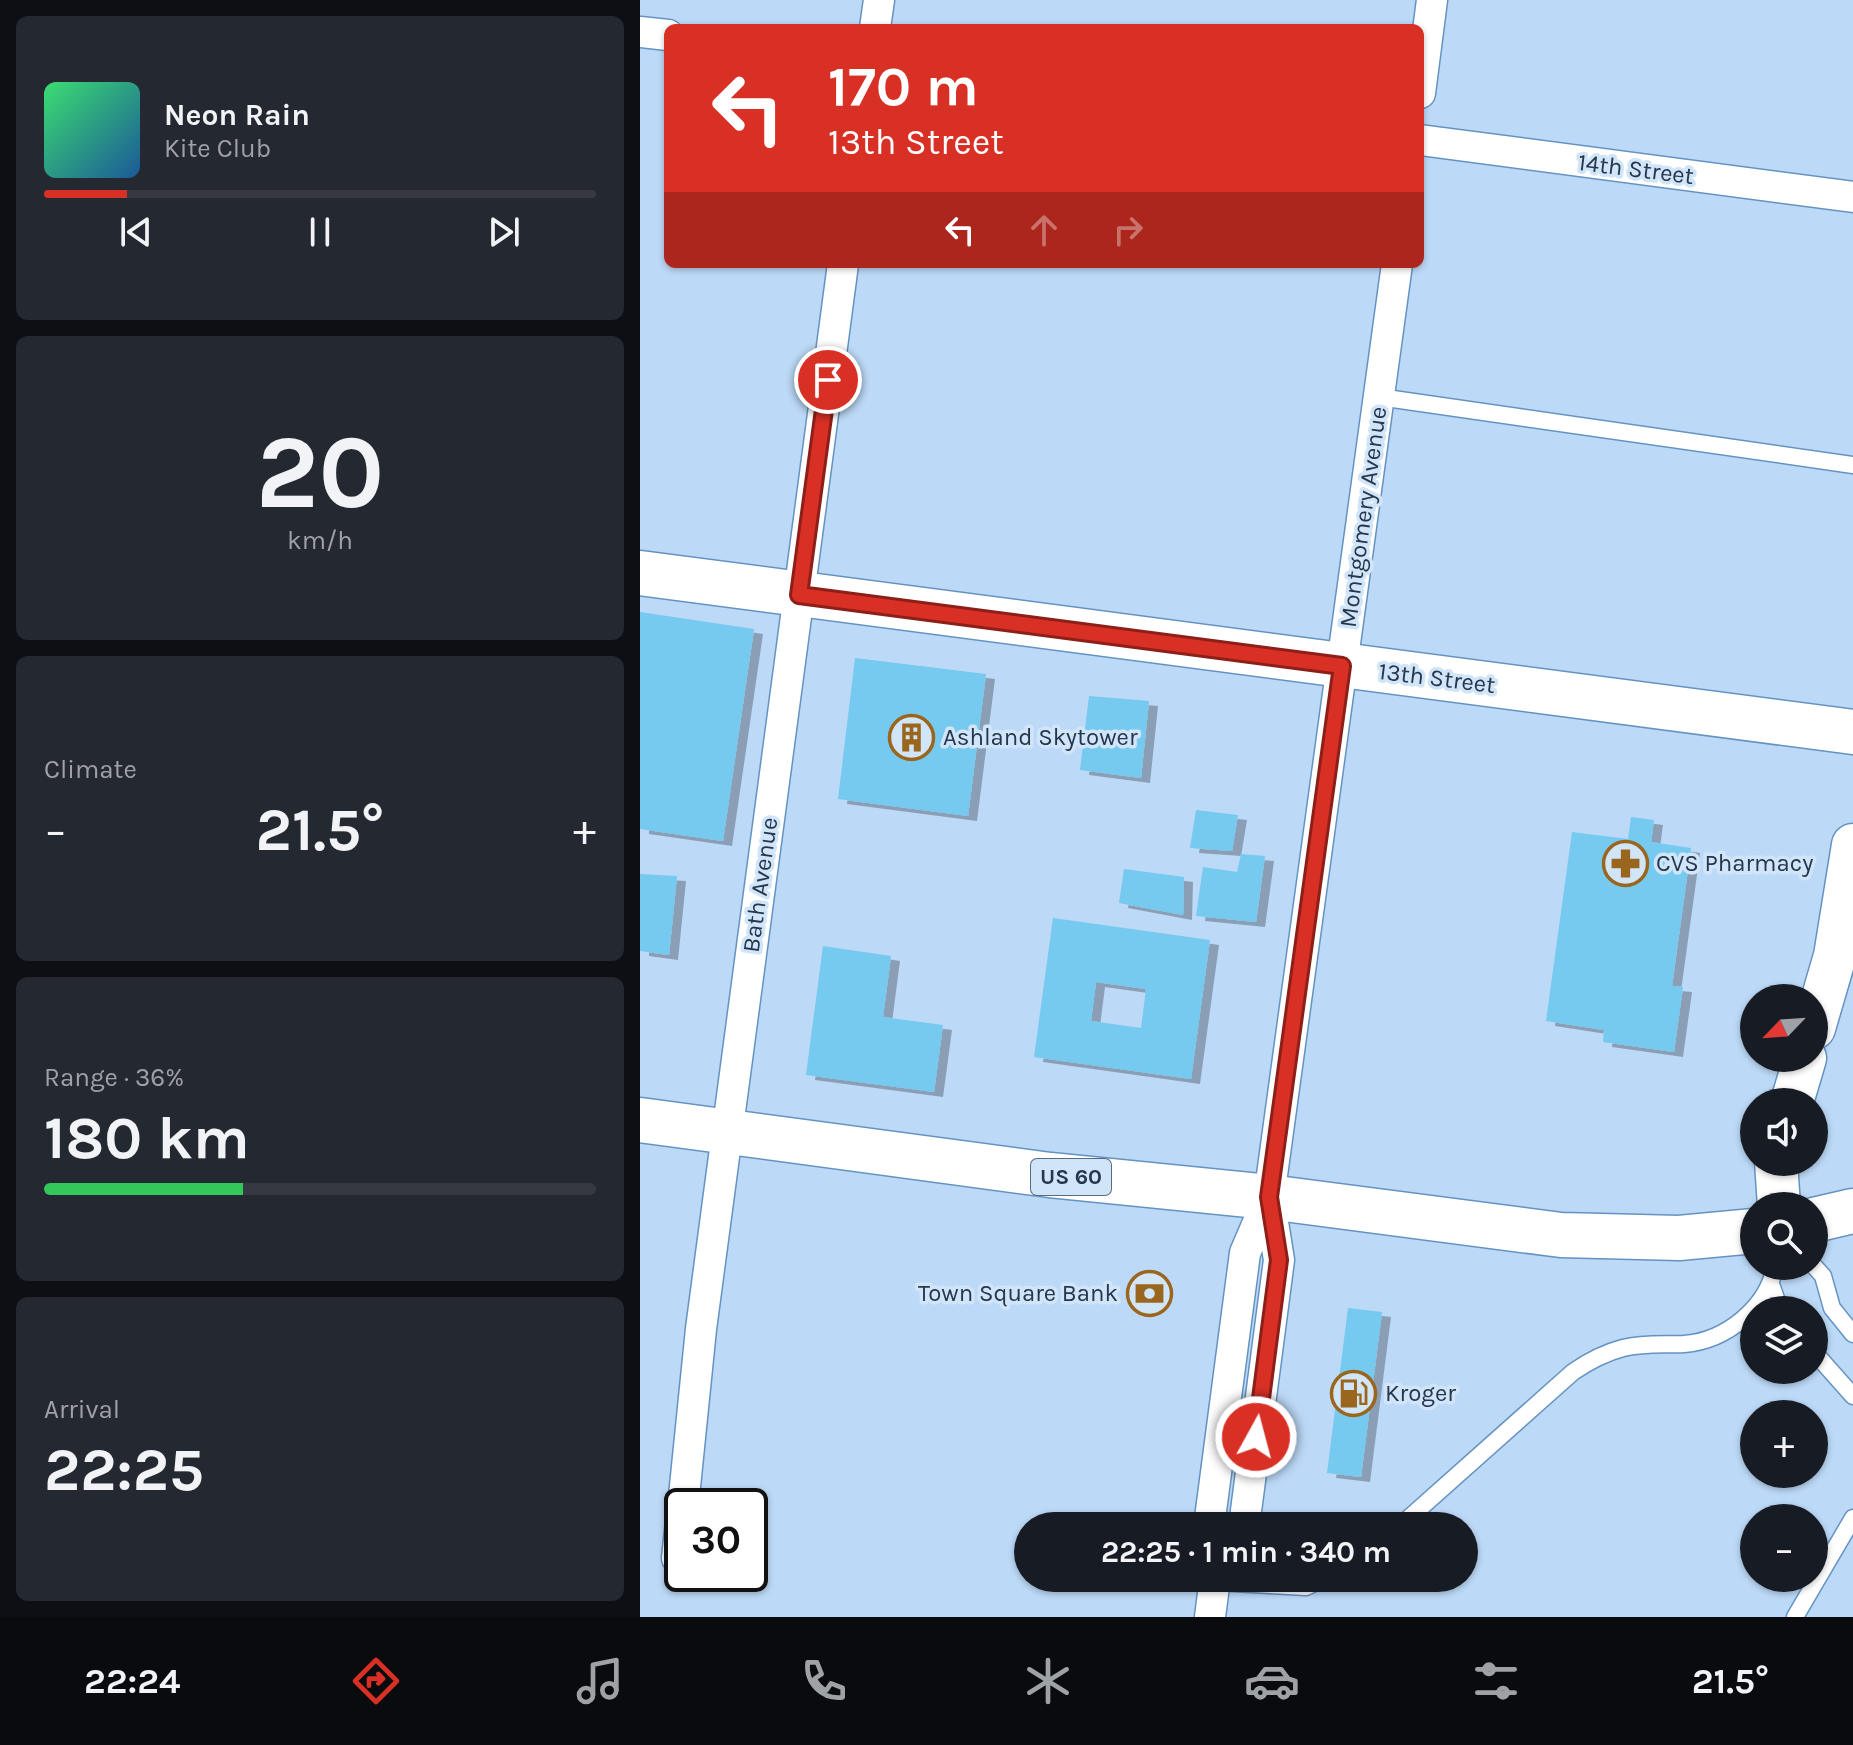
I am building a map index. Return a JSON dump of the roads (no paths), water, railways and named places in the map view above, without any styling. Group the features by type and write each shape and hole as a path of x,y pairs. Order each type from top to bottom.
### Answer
{"main road":[{"name":"13th Street","path":"640,573 1853,732"},
{"name":"US 60","path":"640,1120 1050,1175 1269,1197 1561,1235 1619,1239 1740,1232"},
{"path":"1828,1217 1853,1211"}],"street":[{"path":"876,24 879,0"},
{"path":"1424,62 1432,0"},
{"path":"640,32 664,35"},
{"name":"14th Street","path":"1424,141 1853,197"},
{"name":"Bath Avenue","path":"685,1488 727,1133 842,268"},
{"name":"Montgomery Avenue","path":"1211,1512 1245,1253 1269,1197 1396,268"},
{"path":"1827,984 1848,913 1853,845"},
{"name":"Montgomery Avenue","path":"1246,1512 1279,1260 1269,1197"},
{"path":"1210,1617 1215,1592"}],"lane":[{"path":"1379,397 1853,465"},
{"path":"1773,1280 1775,1296"},
{"path":"1824,1280 1832,1308 1853,1334"},
{"path":"1415,1512 1547,1391 1584,1364 1619,1349 1703,1340 1733,1326 1772,1287"},
{"path":"1828,1368 1853,1396"},
{"path":"1795,1617 1853,1518"}],"place":[{"name":"Ashland Skytower","path":"912,737"},
{"name":"CVS Pharmacy","path":"1625,863"},
{"name":"Town Square Bank","path":"1149,1293"},
{"name":"Kroger","path":"1354,1393"}]}
